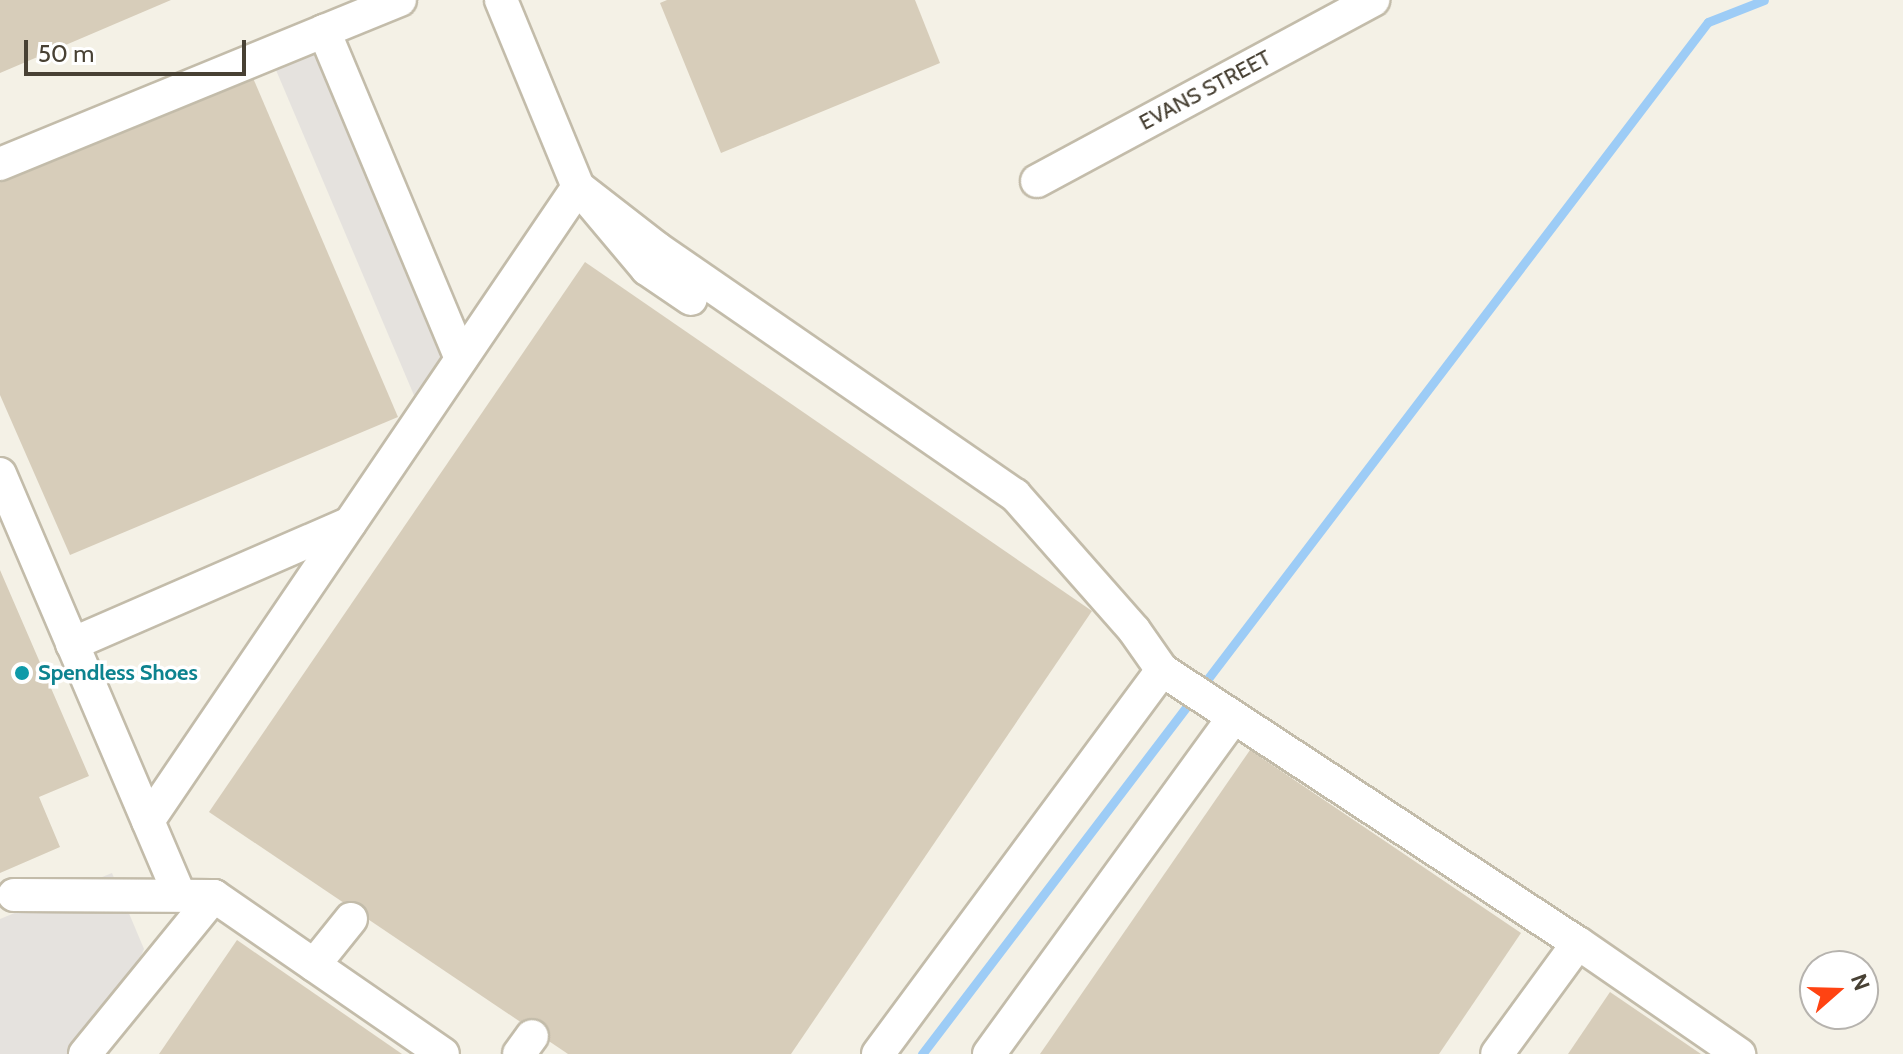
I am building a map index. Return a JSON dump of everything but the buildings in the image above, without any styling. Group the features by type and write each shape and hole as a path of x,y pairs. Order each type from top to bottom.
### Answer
{"lane":[{"path":"0,164 400,0"},
{"path":"501,0 578,187 647,269 1002,504 1134,630"},
{"name":"EVANS STREET","path":"1037,181 1373,0"},
{"path":"324,31 461,358"},
{"path":"148,821 578,187"},
{"path":"578,187 658,249 1015,495 1134,630 1162,670 1578,943 1739,1054"},
{"path":"0,474 179,894"},
{"path":"72,644 350,523"},
{"path":"878,1054 1162,670"},
{"path":"989,1054 1233,718"},
{"path":"14,895 214,896 443,1054"},
{"path":"85,1054 214,896"},
{"path":"314,965 351,919"},
{"path":"1497,1054 1578,943"}],"shaded area":[{"path":"338,36 463,338 416,400 273,63"},
{"path":"112,873 144,949 132,976 72,1054 0,1054 0,919"}],"waterway":[{"path":"922,1054 1708,22 1764,0"}],"place":[{"name":"Spendless Shoes","path":"22,673"}]}
